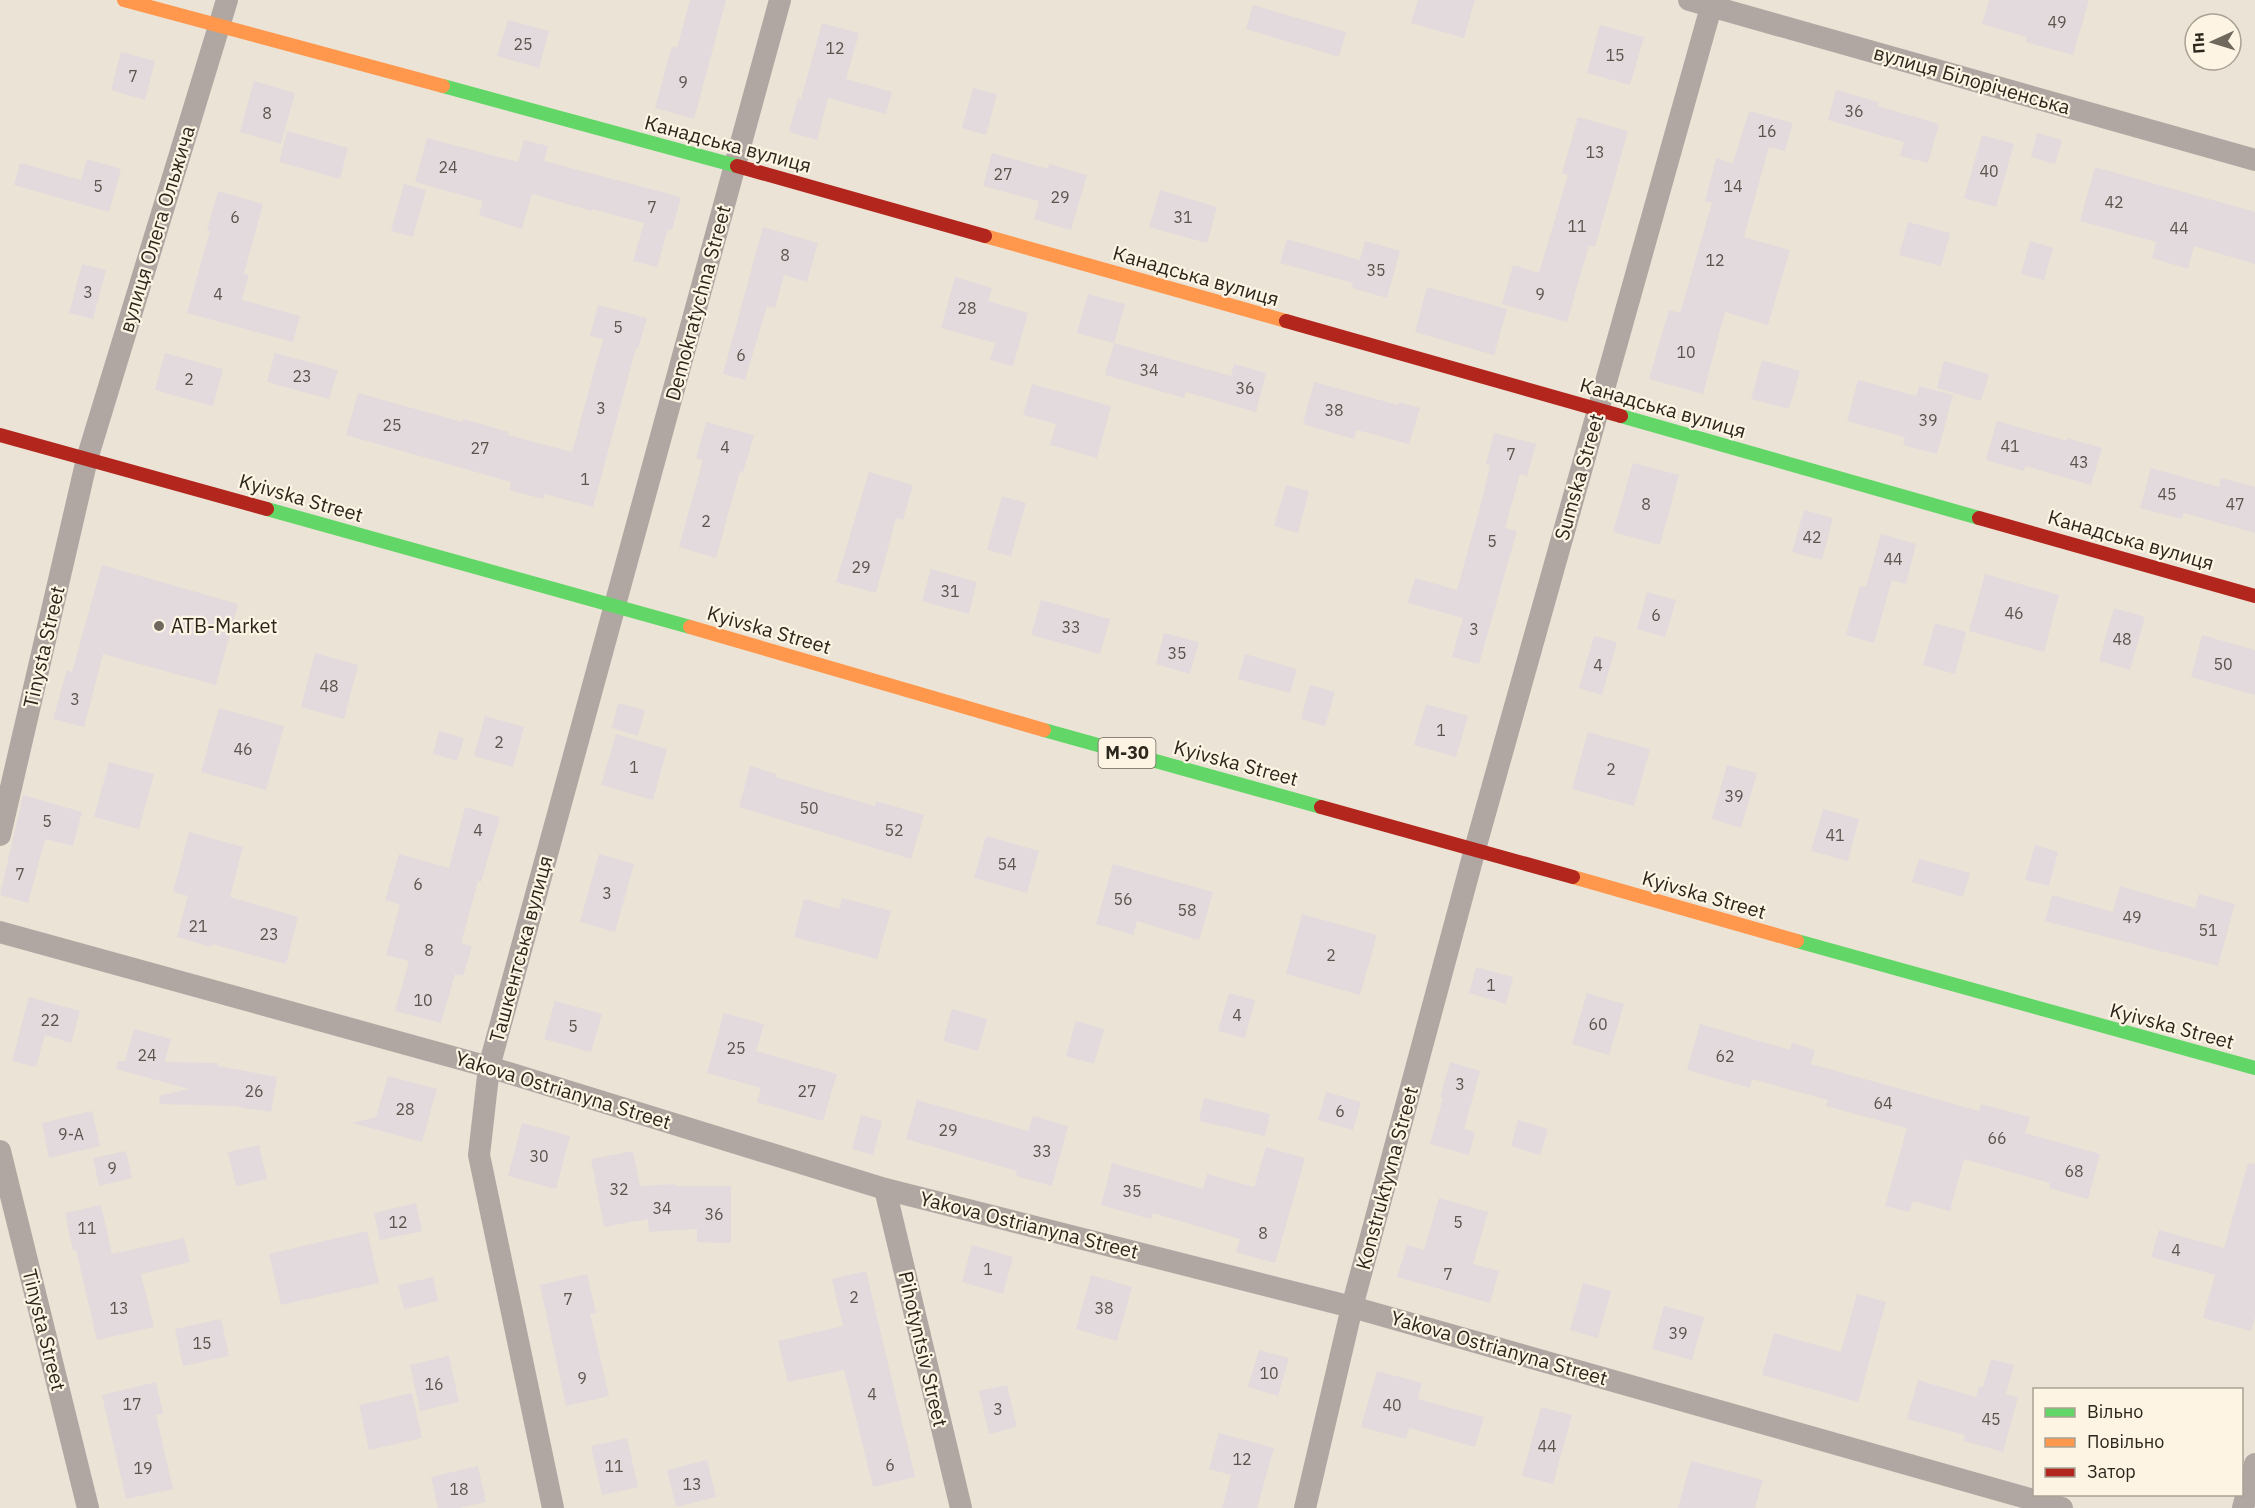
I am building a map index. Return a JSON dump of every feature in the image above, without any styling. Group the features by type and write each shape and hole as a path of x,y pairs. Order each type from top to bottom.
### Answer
{"main road":[{"name":"Канадська вулиця","path":"124,0 735,165 2255,596"},
{"name":"Kyivska Street","path":"0,435 615,605 1046,731 2255,1068"}],"street":[{"name":"вулиця Олега Ольжича","path":"87,459 227,0"},
{"name":"Demokratychna Street","path":"615,605 780,0"},
{"name":"вулиця Білоріченська","path":"1689,0 1712,3 2255,160"},
{"name":"Sumska Street","path":"1475,849 1712,3"},
{"name":"Tinysta Street","path":"0,835 87,459"},
{"name":"Ташкентська вулиця","path":"553,1508 479,1155 489,1067 615,605"},
{"name":"Konstruktyvna Street","path":"1305,1508 1352,1307 1475,849"},
{"name":"Yakova Ostrianyna Street","path":"0,932 489,1067 885,1189 1352,1307 2062,1508"},
{"name":"Tinysta Street","path":"0,1151 87,1508"},
{"name":"Pihotyntsiv Street","path":"885,1189 961,1508"},
{"path":"2243,1508 2255,1464"}],"building":[{"path":"690,0 726,0 694,119 655,108 672,46 677,48"},
{"path":"1418,0 1475,0 1464,38 1411,23"},
{"path":"1989,0 2089,0 2073,55 2026,42 2027,37 1982,24"},
{"path":"1253,5 1346,32 1339,57 1246,29"},
{"path":"508,20 549,31 539,68 497,56"},
{"path":"822,23 859,33 846,79 892,92 886,114 828,98 817,140 789,132 798,98 801,99"},
{"path":"1600,25 1644,37 1630,85 1587,73"},
{"path":"121,52 155,61 145,100 111,90"},
{"path":"254,81 295,93 281,144 240,132"},
{"path":"973,88 997,94 986,135 962,128"},
{"path":"1836,90 1879,102 1878,106 1939,124 1928,163 1900,156 1904,142 1828,120"},
{"path":"1749,111 1793,123 1785,151 1769,147 1744,237 1790,250 1768,325 1725,312 1703,394 1649,379 1669,310 1680,313 1712,203 1705,201 1716,158 1733,163"},
{"path":"1578,117 1628,131 1595,247 1589,245 1567,322 1502,304 1513,265 1539,273 1568,175 1562,173"},
{"path":"287,131 348,148 340,179 279,162"},
{"path":"2037,133 2062,140 2055,164 2031,157"},
{"path":"1982,135 2014,144 1996,207 1964,198"},
{"path":"427,138 518,162 524,140 548,146 544,161 681,197 672,230 668,229 657,267 633,261 644,223 532,194 522,229 479,215 483,201 415,182"},
{"path":"992,153 1048,169 1049,164 1087,175 1071,230 1034,219 1039,201 983,186"},
{"path":"87,159 121,169 109,212 14,185 20,163 81,180"},
{"path":"2095,167 2255,212 2255,264 2194,246 2188,269 2152,258 2156,242 2080,221"},
{"path":"404,184 426,190 413,237 391,231"},
{"path":"1160,190 1217,207 1207,243 1149,227"},
{"path":"218,191 263,204 244,274 249,275 242,300 300,316 293,342 187,313 210,231 207,231"},
{"path":"1908,222 1950,233 1941,266 1899,255"},
{"path":"763,227 818,243 807,282 784,275 775,308 767,306 745,380 723,374"},
{"path":"1287,239 1360,260 1365,241 1400,251 1387,298 1352,288 1353,283 1280,263"},
{"path":"2030,241 2053,248 2044,280 2021,274"},
{"path":"82,264 106,270 93,319 69,313"},
{"path":"955,277 992,288 988,301 1028,313 1013,366 990,360 995,343 941,328"},
{"path":"1427,287 1507,309 1494,355 1415,332"},
{"path":"1088,294 1125,304 1114,343 1077,333"},
{"path":"598,305 647,318 638,349 636,348 593,507 545,494 543,499 509,490 511,482 346,435 358,393 462,422 463,419 509,432 508,435 572,452 603,339 590,336"},
{"path":"1114,343 1231,376 1234,364 1266,373 1256,412 1186,392 1184,398 1105,375"},
{"path":"165,353 223,369 213,406 155,390"},
{"path":"275,353 338,370 329,399 267,382"},
{"path":"1762,360 1800,371 1789,409 1751,399"},
{"path":"1944,361 1989,374 1981,401 1937,388"},
{"path":"1858,380 1916,396 1919,386 1953,395 1937,454 1903,445 1905,437 1847,421"},
{"path":"1314,382 1398,405 1399,402 1420,408 1409,444 1357,430 1354,439 1303,424"},
{"path":"1032,384 1111,406 1097,458 1050,445 1056,424 1023,415"},
{"path":"1997,421 2067,441 2067,438 2102,448 2091,485 2025,466 2024,471 1986,460"},
{"path":"706,422 754,435 743,472 740,471 716,558 679,547 703,460 696,458"},
{"path":"1494,433 1536,444 1527,476 1520,474 1505,528 1517,531 1479,664 1452,657 1463,618 1408,603 1415,578 1457,590 1482,500 1490,465 1486,464"},
{"path":"1633,463 1679,475 1660,545 1613,532"},
{"path":"2151,468 2219,487 2221,478 2255,487 2255,533 2184,513 2182,519 2140,508"},
{"path":"869,472 913,485 903,520 896,518 876,593 836,582"},
{"path":"1286,485 1309,491 1298,533 1274,526"},
{"path":"1002,496 1026,503 1011,556 987,550"},
{"path":"1804,510 1833,518 1822,560 1792,552"},
{"path":"1881,534 1916,544 1906,584 1892,580 1874,643 1846,635 1860,586 1866,587"},
{"name":"ATB-Market","path":"102,565 238,604 216,685 103,654 84,727 53,719 67,670 72,672"},
{"path":"931,569 977,582 969,614 922,601"},
{"path":"1985,574 2059,595 2044,652 1969,631"},
{"path":"1647,592 1676,600 1665,637 1637,629"},
{"path":"1041,600 1110,619 1100,654 1031,635"},
{"path":"2114,608 2145,617 2130,670 2099,661"},
{"path":"1935,623 1966,632 1955,674 1923,665"},
{"path":"1164,633 1199,642 1190,674 1156,664"},
{"path":"2202,635 2255,650 2255,695 2191,677"},
{"path":"1594,636 1617,642 1602,695 1579,688"},
{"path":"315,653 358,665 344,719 301,707"},
{"path":"1245,654 1297,669 1290,693 1238,679"},
{"path":"1310,685 1335,692 1325,726 1301,719"},
{"path":"618,703 645,710 638,736 612,728"},
{"path":"1426,704 1468,716 1456,757 1414,745"},
{"path":"219,708 284,726 266,790 201,772"},
{"path":"485,716 524,727 513,767 474,756"},
{"path":"439,731 464,738 457,761 433,754"},
{"path":"1588,732 1650,749 1634,806 1572,789"},
{"path":"616,734 667,749 653,800 601,785"},
{"path":"109,762 154,774 139,829 94,817"},
{"path":"1727,765 1757,773 1741,828 1712,819"},
{"path":"750,766 776,774 775,777 875,806 876,801 924,815 911,859 739,807"},
{"path":"23,795 82,812 73,846 45,839 28,903 0,895"},
{"path":"465,807 500,817 481,882 478,881 461,943 472,946 463,976 455,974 441,1023 395,1011 409,961 386,955 400,905 385,900 399,854 449,868"},
{"path":"1823,809 1859,819 1848,861 1811,851"},
{"path":"189,832 243,847 230,897 298,917 286,964 177,937 188,896 173,892"},
{"path":"986,836 1039,851 1027,893 974,878"},
{"path":"2035,845 2058,852 2049,886 2025,880"},
{"path":"599,854 634,864 615,932 580,922"},
{"path":"1919,859 1970,873 1963,897 1912,882"},
{"path":"1113,864 1213,892 1199,940 1137,921 1133,935 1096,924"},
{"path":"2120,886 2195,908 2199,894 2235,904 2218,966 2045,921 2052,895 2113,912"},
{"path":"842,898 891,911 877,959 794,937 804,899 839,909"},
{"path":"1302,914 1377,935 1360,995 1286,974"},
{"path":"1476,967 1513,977 1506,1004 1469,993"},
{"path":"1229,993 1255,1000 1245,1038 1218,1031"},
{"path":"1587,993 1624,1004 1609,1055 1572,1044"},
{"path":"29,997 80,1011 71,1043 45,1035 36,1067 12,1061"},
{"path":"555,1001 602,1014 591,1052 544,1039"},
{"path":"952,1009 987,1019 978,1051 943,1041"},
{"path":"724,1013 764,1024 756,1051 837,1074 823,1121 757,1102 761,1088 707,1073"},
{"path":"1076,1021 1104,1029 1094,1064 1066,1056"},
{"path":"1700,1024 1790,1050 1792,1043 1815,1050 1811,1064 1979,1111 1981,1104 2030,1117 2025,1133 2100,1154 2088,1199 2049,1188 2050,1183 1964,1159 1950,1211 1913,1201 1909,1212 1885,1206 1907,1128 1826,1106 1828,1100 1752,1079 1750,1088 1687,1070"},
{"path":"134,1029 171,1039 165,1062 218,1063 218,1066 277,1077 271,1112 233,1106 160,1104 159,1096 189,1089 116,1069 118,1061 125,1061"},
{"path":"1450,1062 1480,1071 1464,1129 1475,1132 1469,1155 1430,1144"},
{"path":"388,1076 437,1089 422,1142 352,1123 376,1117"},
{"path":"1326,1092 1361,1102 1353,1130 1318,1120"},
{"path":"1204,1098 1270,1114 1265,1136 1199,1121"},
{"path":"917,1100 1028,1131 1033,1116 1068,1126 1052,1186 1016,1176 1017,1171 906,1139"},
{"path":"92,1111 100,1146 49,1158 42,1123"},
{"path":"861,1115 882,1121 873,1155 852,1149"},
{"path":"1518,1120 1548,1129 1540,1155 1511,1146"},
{"path":"522,1123 570,1136 556,1189 508,1176"},
{"path":"259,1145 267,1179 236,1186 228,1152"},
{"path":"1266,1147 1305,1158 1275,1263 1236,1252 1240,1239 1153,1213 1151,1219 1101,1205 1112,1163 1203,1189 1207,1174 1254,1187"},
{"path":"126,1151 132,1178 99,1186 93,1158"},
{"path":"633,1151 640,1186 675,1184 675,1186 731,1186 731,1243 697,1242 697,1229 649,1232 648,1219 604,1227 591,1159"},
{"path":"2248,1163 2255,1164 2255,1317 2251,1331 2203,1318 2215,1275 2151,1257 2159,1230 2224,1248"},
{"path":"1439,1198 1488,1212 1473,1264 1499,1271 1490,1303 1397,1277 1407,1245 1424,1250"},
{"path":"416,1203 422,1231 380,1240 374,1213"},
{"path":"101,1205 112,1254 184,1238 190,1262 141,1274 154,1327 97,1340 65,1213"},
{"path":"367,1231 379,1283 281,1305 269,1254"},
{"path":"972,1245 1013,1257 1003,1294 962,1282"},
{"path":"866,1271 915,1477 873,1487 844,1370 788,1382 778,1341 843,1326 832,1279"},
{"path":"587,1274 596,1313 590,1314 609,1396 566,1406 540,1285"},
{"path":"1091,1275 1132,1287 1117,1341 1076,1329"},
{"path":"433,1277 438,1301 404,1309 398,1285"},
{"path":"1583,1283 1611,1291 1598,1338 1570,1330"},
{"path":"1857,1294 1886,1302 1858,1402 1762,1375 1774,1333 1841,1352"},
{"path":"1664,1306 1704,1317 1692,1360 1652,1349"},
{"path":"221,1319 229,1356 183,1366 175,1329"},
{"path":"1259,1350 1289,1358 1278,1396 1248,1387"},
{"path":"449,1356 459,1402 420,1411 410,1365"},
{"path":"1991,1359 2014,1365 2006,1394 2018,1397 2003,1452 1964,1441 1965,1435 1907,1419 1918,1380 1976,1397 1979,1386 1983,1387"},
{"path":"1377,1371 1422,1383 1418,1399 1484,1417 1475,1447 1409,1428 1406,1439 1361,1427"},
{"path":"156,1382 163,1414 156,1415 173,1489 126,1499 102,1395"},
{"path":"1007,1385 1017,1427 989,1434 979,1391"},
{"path":"412,1393 422,1438 369,1450 359,1405"},
{"path":"1541,1407 1572,1415 1553,1484 1522,1476"},
{"path":"1219,1433 1274,1448 1257,1508 1222,1508 1231,1475 1209,1469"},
{"path":"627,1438 638,1487 602,1495 591,1446"},
{"path":"707,1460 716,1497 676,1507 667,1470"},
{"path":"1691,1461 1763,1480 1755,1508 1678,1508"},
{"path":"478,1466 486,1502 459,1508 438,1508 431,1477"}],"traffic: fast":[{"path":"443,86 737,166"},
{"path":"1621,416 1979,518"},
{"path":"267,509 690,627"},
{"path":"1044,730 1321,807"},
{"path":"1797,941 2255,1068"}],"traffic: slow":[{"path":"124,0 443,86"},
{"path":"985,236 1286,321"},
{"path":"690,627 1044,730"},
{"path":"1573,877 1797,941"}],"traffic: jam":[{"path":"737,166 985,236"},
{"path":"1286,321 1621,416"},
{"path":"0,435 267,509"},
{"path":"1979,518 2255,596"},
{"path":"1321,807 1573,877"}],"place":[{"name":"ATB-Market","path":"159,626"}]}
